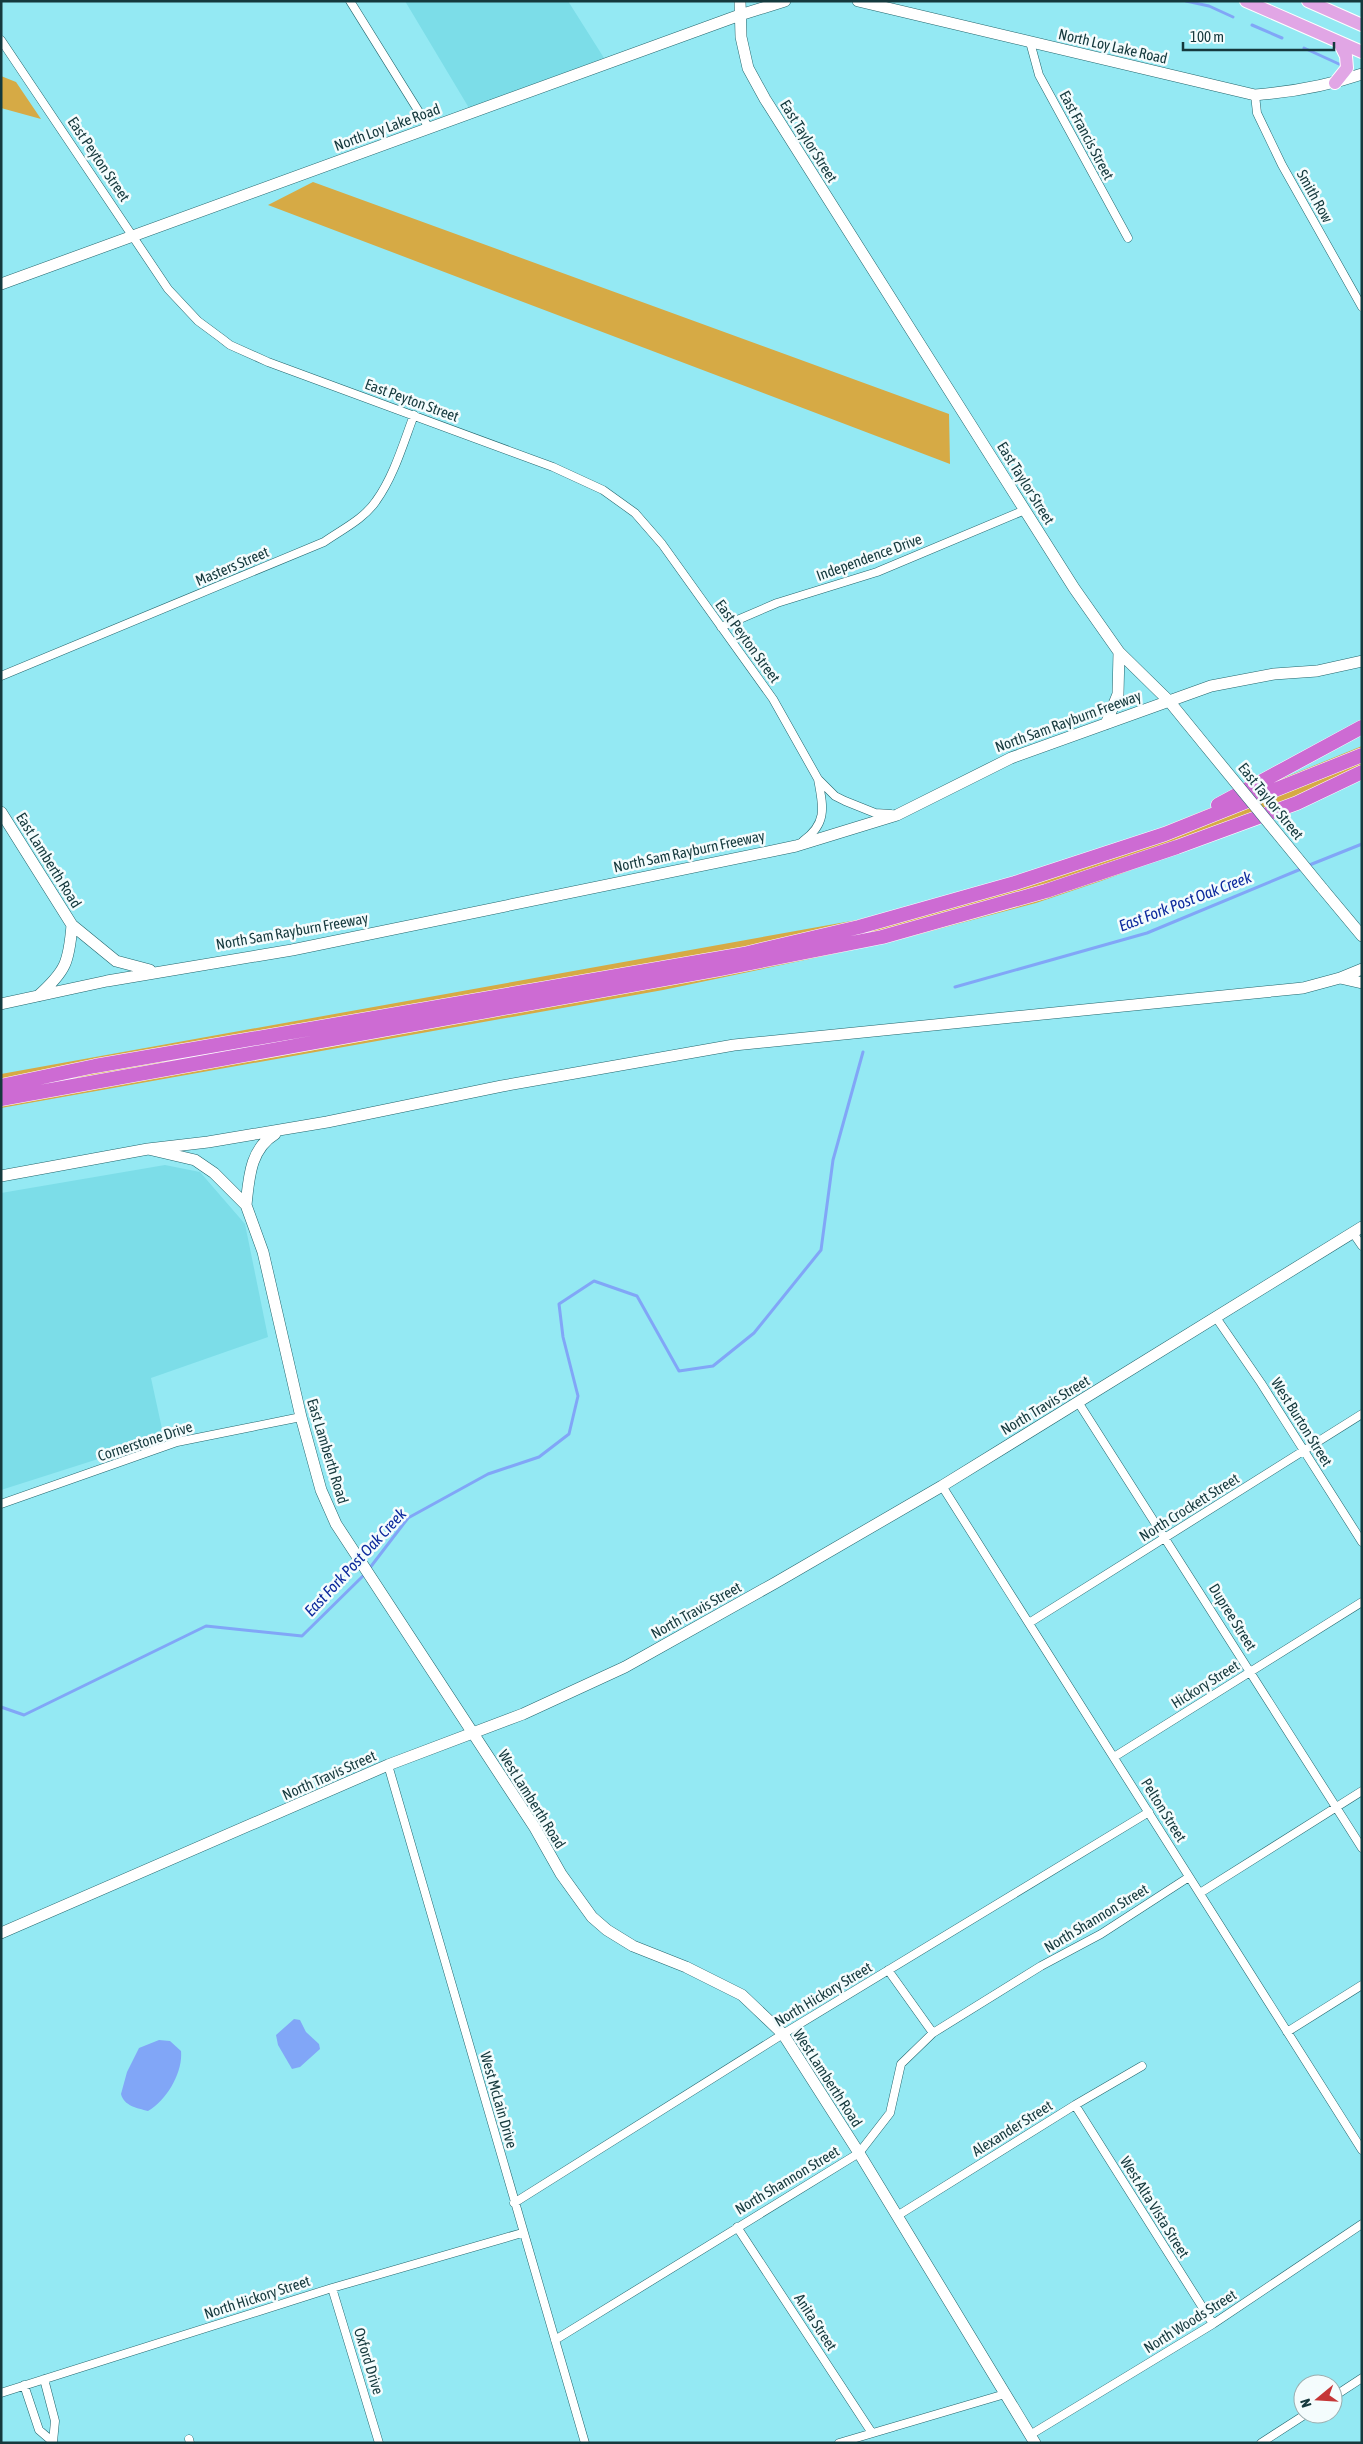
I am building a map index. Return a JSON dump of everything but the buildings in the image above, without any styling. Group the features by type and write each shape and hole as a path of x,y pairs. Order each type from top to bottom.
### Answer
{"highway":[{"path":"1165,834 1362,727"},
{"path":"1,1086 114,1063 744,954 859,927 997,888 1165,834 1362,755"},
{"path":"1,1099 720,970 882,938 1046,891 1177,847 1297,803 1362,772"}],"main road":[{"name":"East Taylor Street","path":"740,1 741,37 748,68 765,100 1074,588 1119,652 1169,701 1362,936"},
{"name":"North Loy Lake Road","path":"1,284 740,15 785,1"},
{"name":"North Loy Lake Road","path":"858,1 1255,95 1279,93 1335,83 1362,74"},
{"path":"1246,1 1362,52"},
{"path":"1308,1 1362,25"},
{"path":"1335,83 1347,68 1346,56 1339,42"},
{"path":"1106,724 1118,694 1119,652"},
{"name":"North Sam Rayburn Freeway","path":"1,1004 160,971 292,950 796,846 897,815 1011,758 1211,686 1236,680 1317,671 1362,661"},
{"name":"East Lamberth Road","path":"1,812 72,925 116,961 160,971"},
{"path":"37,997 56,980 67,963 72,925"},
{"path":"1,1176 148,1149 208,1142 281,1130 502,1086 734,1045 1303,988 1340,978 1362,969"},
{"path":"1340,978 1362,983"},
{"path":"246,1205 253,1159 263,1141 281,1130"},
{"path":"148,1149 194,1160 214,1173 246,1205"},
{"name":"East Lamberth Road","path":"246,1205 263,1252 301,1418 322,1490 336,1524 471,1732"},
{"name":"North Travis Street","path":"1,1933 388,1765 471,1732 523,1714 625,1667 776,1583 942,1486 1217,1319 1357,1230"},
{"name":"West Lamberth Road","path":"471,1732 535,1828 561,1874 592,1917 620,1939 742,1995 783,2034 859,2153 1032,2439"}],"street":[{"path":"350,1 429,128"},
{"name":"East Peyton Street","path":"1,40 168,288 198,321 230,345 268,362 553,466 603,490 641,519 662,544 773,699 818,779 834,796 857,807 875,813 897,815"},
{"name":"East Francis Street","path":"1030,42 1039,75 1128,238"},
{"name":"Smith Row","path":"1255,95 1257,113 1282,165 1362,307"},
{"name":"Masters Street","path":"1,676 324,542 357,520 376,502 395,464 414,415"},
{"name":"Independence Drive","path":"721,627 778,603 877,572 1025,510"},
{"name":"East Peyton Street","path":"796,846 814,833 821,820 823,806 818,779"},
{"path":"1357,1230 1362,1246"},
{"name":"West Burton Street","path":"1217,1319 1261,1383 1362,1542"},
{"name":"Dupree Street","path":"1078,1402 1166,1537 1362,1848"},
{"name":"North Crockett Street","path":"1029,1623 1362,1414"},
{"name":"Cornerstone Drive","path":"1,1504 177,1442 301,1418"},
{"name":"Pelton Street","path":"942,1486 1362,2150"},
{"name":"Hickory Street","path":"1114,1757 1362,1602"},
{"name":"West McLain Drive","path":"388,1765 522,2233 585,2443"},
{"path":"1200,1893 1362,1791"},
{"name":"North Hickory Street","path":"514,2203 783,2034 1149,1812"},
{"name":"North Shannon Street","path":"555,2340 737,2226 859,2153 890,2113 901,2064 933,2033 1041,1966 1101,1934 1189,1876"},
{"path":"888,1970 933,2033"},
{"path":"1287,2032 1362,1985"},
{"name":"Alexander Street","path":"897,2216 1075,2105 1142,2066"},
{"name":"West Alta Vista Street","path":"1075,2105 1213,2324"},
{"name":"North Woods Street","path":"1032,2439 1213,2324 1362,2224"},
{"name":"Anita Street","path":"737,2226 872,2432"},
{"name":"North Hickory Street","path":"1,2393 332,2288 522,2233"},
{"name":"Oxford Drive","path":"332,2288 379,2443"},
{"path":"1343,2390 1362,2378"},
{"path":"44,2379 55,2421 53,2442"},
{"path":"24,2386 39,2430 53,2442"},
{"path":"839,2443 1005,2394"},
{"path":"1261,2443 1293,2422"}],"shaded area":[{"path":"405,1 568,1 604,58 469,108"},
{"path":"1,76 16,82 41,119 1,108"},
{"path":"313,182 949,414 950,464 268,205"},
{"path":"1362,746 1362,777 1227,835 1036,903 890,942 663,990 1,1108 1,1074 857,920 955,895 1139,837"},
{"path":"165,1165 200,1172 245,1224 268,1337 151,1378 164,1438 1,1490 1,1193"},
{"path":"294,2019 300,2020 306,2032 319,2044 320,2049 300,2067 292,2069 278,2045 276,2035"},
{"path":"159,2040 170,2041 181,2051 181,2059 176,2076 167,2093 148,2111 128,2104 121,2094 127,2072 139,2048"}],"waterway":[{"path":"1186,1 1209,6 1233,17"},
{"path":"1252,25 1282,38"},
{"path":"1304,48 1339,64"},
{"name":"East Fork Post Oak Creek","path":"1307,866 1362,844"},
{"name":"East Fork Post Oak Creek","path":"955,987 1147,933 1301,869"},
{"name":"East Fork Post Oak Creek","path":"369,1569 408,1518 488,1474 539,1457 569,1434 578,1396 563,1337 559,1304 594,1281 637,1296 679,1371 713,1366 754,1333 821,1250 833,1160 863,1052"},
{"name":"East Fork Post Oak Creek","path":"1,1707 24,1715 206,1626 302,1636 365,1574"}]}
